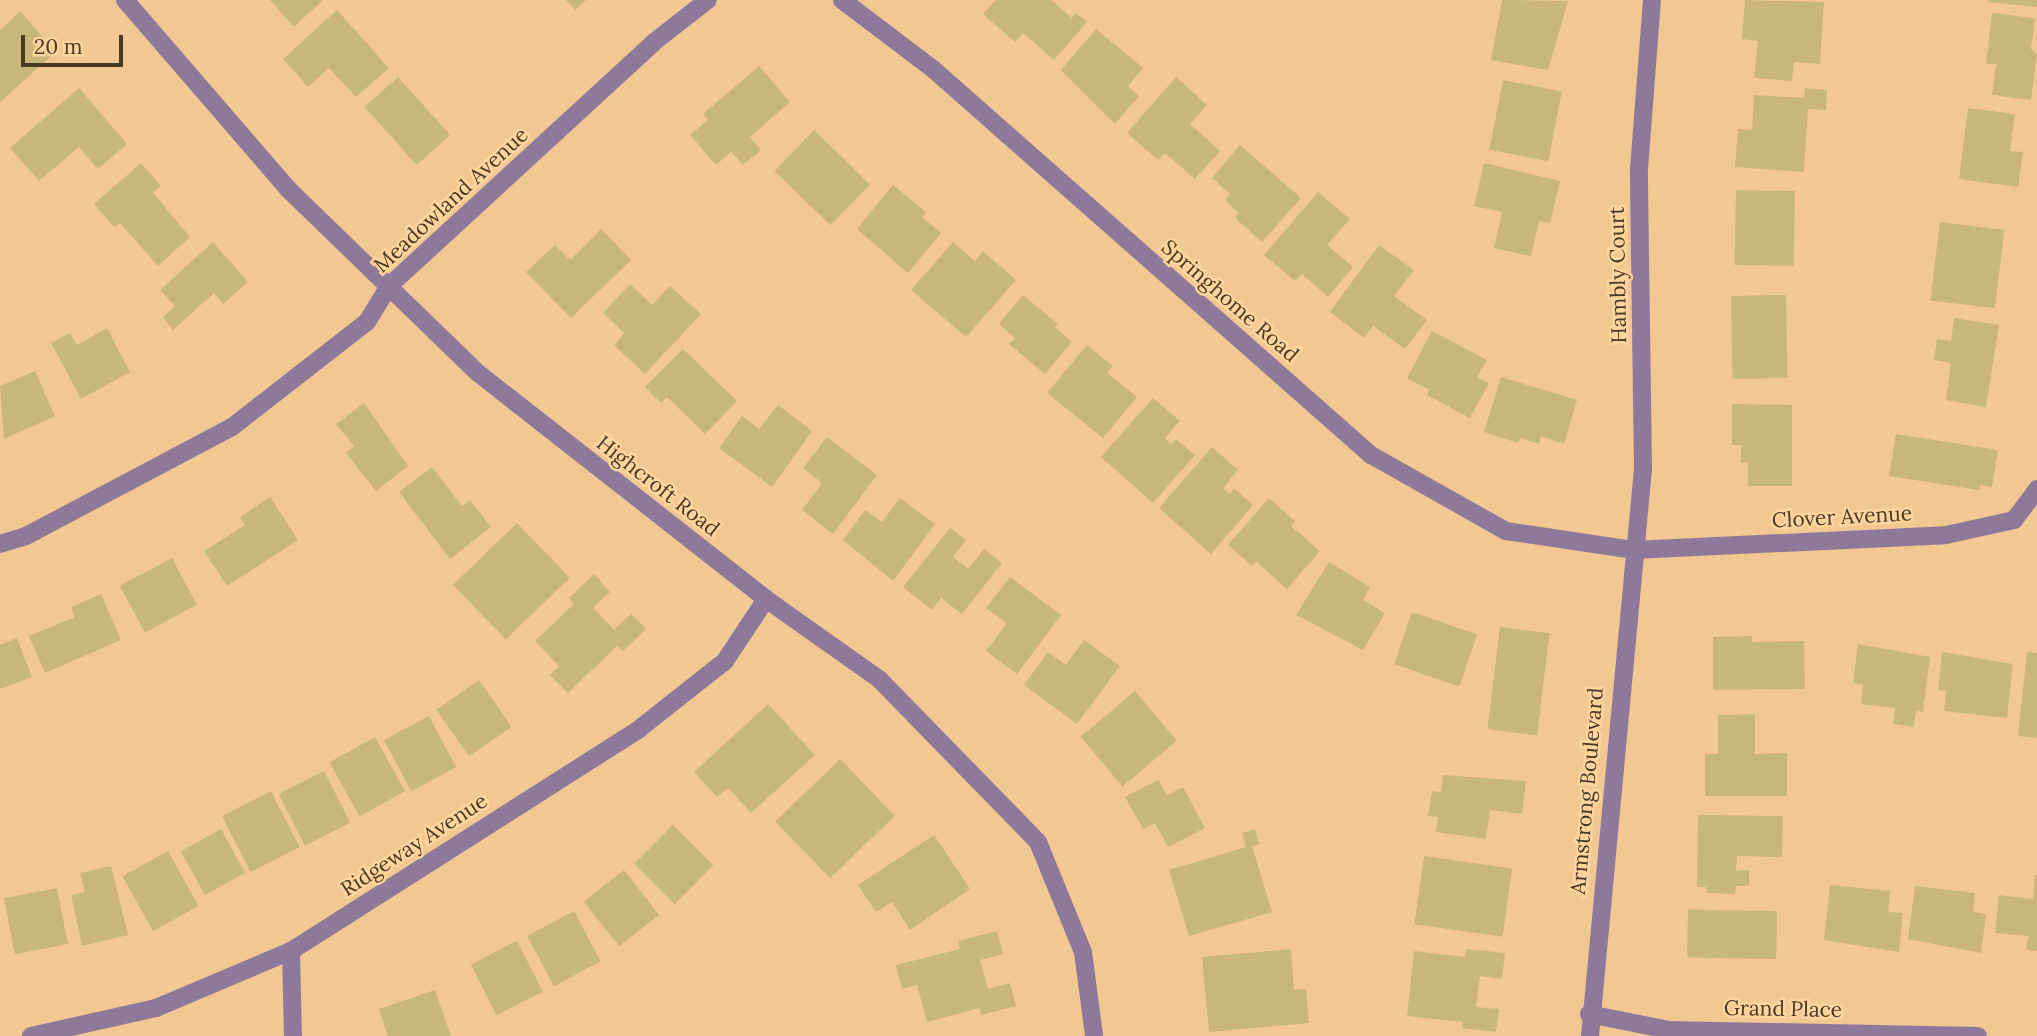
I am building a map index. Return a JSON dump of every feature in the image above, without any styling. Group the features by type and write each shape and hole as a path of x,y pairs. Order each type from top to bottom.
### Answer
{"street":[{"name":"Highcroft Road","path":"125,0 288,189 478,373 766,599 879,678 1038,842 1083,952 1094,1036"},
{"name":"Meadowland Avenue","path":"0,544 26,536 232,427 367,322 389,286 654,42 709,0"},
{"name":"Springhome Road","path":"842,0 933,69 1371,455 1506,531 1633,550"},
{"name":"Hambly Court","path":"1633,550 1643,469 1639,169 1651,0"},
{"name":"Clover Avenue","path":"1633,550 1946,535 2014,520 2037,489"},
{"name":"Armstrong Boulevard","path":"1590,1036 1589,1014 1633,550"},
{"name":"Ridgeway Avenue","path":"31,1036 156,1008 291,951 639,729 725,661 766,599"},
{"path":"291,951 293,1036"},
{"name":"Grand Place","path":"1589,1014 1669,1030 1978,1036"}],"building":[{"path":"270,0 323,0 294,27"},
{"path":"566,0 586,0 575,10"},
{"path":"996,0 1051,0 1072,18 1076,13 1087,22 1054,60 1023,33 1015,42 983,14"},
{"path":"1502,0 1568,1 1548,70 1491,60"},
{"path":"1745,0 1824,2 1820,64 1794,62 1792,81 1754,78 1758,41 1742,39"},
{"path":"2037,0 2037,7 1988,2"},
{"path":"337,10 389,68 356,97 329,68 308,87 283,59"},
{"path":"20,11 56,52 0,102 0,30"},
{"path":"1992,13 2035,18 2031,49 2037,54 2031,100 1992,95 1996,64 1986,64"},
{"path":"1096,29 1143,68 1128,86 1139,96 1115,124 1061,70"},
{"path":"759,66 790,102 750,137 761,150 743,165 731,152 716,165 690,135 708,120 703,114"},
{"path":"398,77 450,135 417,165 365,107"},
{"path":"1176,77 1207,105 1190,124 1220,151 1195,179 1165,153 1158,160 1127,133"},
{"path":"1503,80 1562,91 1548,161 1489,150"},
{"path":"79,88 127,144 98,169 79,147 39,181 10,148"},
{"path":"1805,88 1827,90 1826,110 1808,109 1804,172 1735,167 1738,129 1752,130 1754,95 1804,98"},
{"path":"1968,108 2015,114 2010,151 2023,152 2018,187 1959,179"},
{"path":"814,130 870,184 831,225 774,171"},
{"path":"1240,145 1301,198 1262,242 1235,218 1239,213 1225,200 1230,194 1212,178"},
{"path":"141,163 161,186 153,193 190,237 158,266 120,223 114,227 94,204"},
{"path":"1484,163 1560,181 1550,223 1539,221 1531,256 1494,248 1502,212 1474,206"},
{"path":"893,185 926,212 922,217 941,233 908,273 857,229"},
{"path":"1736,190 1795,191 1794,266 1735,265"},
{"path":"1318,192 1350,219 1327,245 1353,267 1328,297 1302,274 1295,281 1264,255"},
{"path":"1940,222 2005,230 1995,308 1930,300"},
{"path":"601,229 631,260 571,318 526,272 555,245 570,260"},
{"path":"213,242 248,282 223,304 214,293 173,330 163,317 175,306 160,290"},
{"path":"953,242 975,261 983,251 1016,280 966,337 911,290"},
{"path":"1379,245 1414,270 1394,296 1427,320 1405,349 1373,326 1364,338 1330,312"},
{"path":"630,284 652,305 670,286 701,314 645,374 614,345 624,333 603,313"},
{"path":"1023,295 1058,324 1055,327 1072,342 1045,374 1009,344 1015,338 999,324"},
{"path":"1786,295 1787,378 1732,379 1731,296"},
{"path":"1954,318 1999,325 1986,407 1946,400 1951,363 1934,360 1937,339 1951,341"},
{"path":"107,328 130,372 81,399 51,343 70,333 77,345"},
{"path":"1432,331 1487,360 1477,377 1489,383 1470,418 1427,395 1429,390 1407,378"},
{"path":"1087,345 1113,366 1107,373 1137,397 1103,438 1047,393"},
{"path":"683,349 737,401 705,434 667,397 661,403 645,387"},
{"path":"35,371 55,416 4,439 0,386"},
{"path":"1501,377 1577,400 1564,444 1541,436 1539,444 1520,438 1518,443 1484,432"},
{"path":"1153,398 1180,421 1165,438 1171,444 1176,439 1195,455 1153,503 1101,457"},
{"path":"364,403 408,466 376,491 346,453 354,446 336,424"},
{"path":"1732,404 1792,405 1792,486 1748,486 1748,462 1741,463 1741,445 1732,445"},
{"path":"778,405 812,431 772,487 719,448 742,416 759,429"},
{"path":"1896,434 1998,450 1992,487 1980,485 1979,490 1889,476"},
{"path":"827,437 877,475 833,534 802,510 822,483 803,468"},
{"path":"1212,447 1238,470 1223,488 1230,494 1234,488 1253,505 1211,554 1159,508"},
{"path":"432,467 462,506 470,500 491,527 450,559 399,492"},
{"path":"270,497 298,540 227,586 204,551 245,525 240,517"},
{"path":"900,498 935,524 893,581 843,540 865,510 882,522"},
{"path":"1269,498 1295,521 1291,526 1320,551 1287,589 1256,561 1252,566 1228,545"},
{"path":"517,523 570,578 506,639 453,585"},
{"path":"950,528 966,540 953,557 968,569 984,549 1002,563 962,614 941,598 932,610 903,587"},
{"path":"172,558 197,605 145,632 120,586"},
{"path":"1329,562 1370,587 1363,600 1385,613 1363,650 1296,615"},
{"path":"594,574 610,592 593,608 614,630 631,614 646,629 623,651 617,646 568,693 550,675 559,666 535,641 574,604 569,598"},
{"path":"1010,577 1061,615 1017,674 986,651 1007,623 986,608"},
{"path":"101,594 121,640 45,673 29,636 75,617 71,607"},
{"path":"1412,612 1477,634 1459,686 1394,664"},
{"path":"1500,627 1550,633 1537,735 1487,729"},
{"path":"1752,636 1752,642 1804,641 1805,689 1713,690 1713,637"},
{"path":"17,638 32,677 0,689 0,645"},
{"path":"1084,640 1120,666 1077,724 1024,685 1048,652 1066,665"},
{"path":"1858,644 1930,657 1923,712 1916,711 1914,727 1893,724 1895,708 1861,704 1863,685 1853,683"},
{"path":"1942,652 2013,664 2007,718 1944,711 1946,691 1938,690"},
{"path":"2027,652 2037,653 2037,738 2018,736"},
{"path":"479,680 512,727 469,757 436,710"},
{"path":"1135,691 1177,741 1122,786 1081,737"},
{"path":"768,704 815,755 751,813 728,788 717,797 694,772"},
{"path":"1755,714 1755,754 1787,753 1787,796 1705,796 1705,754 1718,754 1718,715"},
{"path":"429,716 456,767 411,791 384,740"},
{"path":"375,737 405,791 360,816 330,762"},
{"path":"840,759 895,816 830,878 775,822"},
{"path":"324,771 350,823 305,846 279,794"},
{"path":"1443,775 1526,781 1522,814 1490,810 1486,839 1436,832 1438,817 1428,816 1432,791 1441,792"},
{"path":"1158,780 1167,795 1183,787 1205,828 1168,847 1155,823 1143,829 1125,797"},
{"path":"271,791 300,847 251,872 222,816"},
{"path":"1698,815 1783,816 1782,857 1737,856 1736,871 1749,870 1749,886 1736,886 1735,894 1707,893 1706,887 1697,887"},
{"path":"673,825 713,865 674,904 634,864"},
{"path":"221,829 245,873 205,895 181,851"},
{"path":"1255,829 1259,844 1252,846 1272,912 1189,936 1169,870 1246,847 1242,833"},
{"path":"934,835 970,889 910,930 892,902 876,912 858,885"},
{"path":"168,851 199,906 153,931 123,876"},
{"path":"1424,856 1512,868 1503,937 1414,924"},
{"path":"111,866 128,935 82,946 71,895 85,892 80,873"},
{"path":"624,870 659,915 619,946 584,901"},
{"path":"2035,875 2037,951 2026,950 2028,936 1995,933 1999,895 2033,899"},
{"path":"1830,885 1890,891 1888,912 1903,913 1899,952 1824,940"},
{"path":"1915,886 1975,893 1973,912 1986,914 1981,953 1908,939"},
{"path":"57,888 68,944 15,954 4,898"},
{"path":"1688,909 1777,911 1776,959 1687,957"},
{"path":"574,911 601,961 554,986 527,936"},
{"path":"997,931 1003,954 980,960 988,989 1010,983 1016,1006 981,1015 980,1008 927,1022 917,985 902,989 896,965 960,949 958,941"},
{"path":"517,941 543,992 497,1015 471,965"},
{"path":"1291,949 1294,990 1306,989 1309,1023 1209,1032 1202,957"},
{"path":"1466,949 1505,953 1502,979 1480,976 1476,1007 1499,1009 1496,1032 1462,1028 1463,1022 1407,1016 1414,951 1465,957"},
{"path":"435,990 451,1036 388,1036 379,1009"}]}
